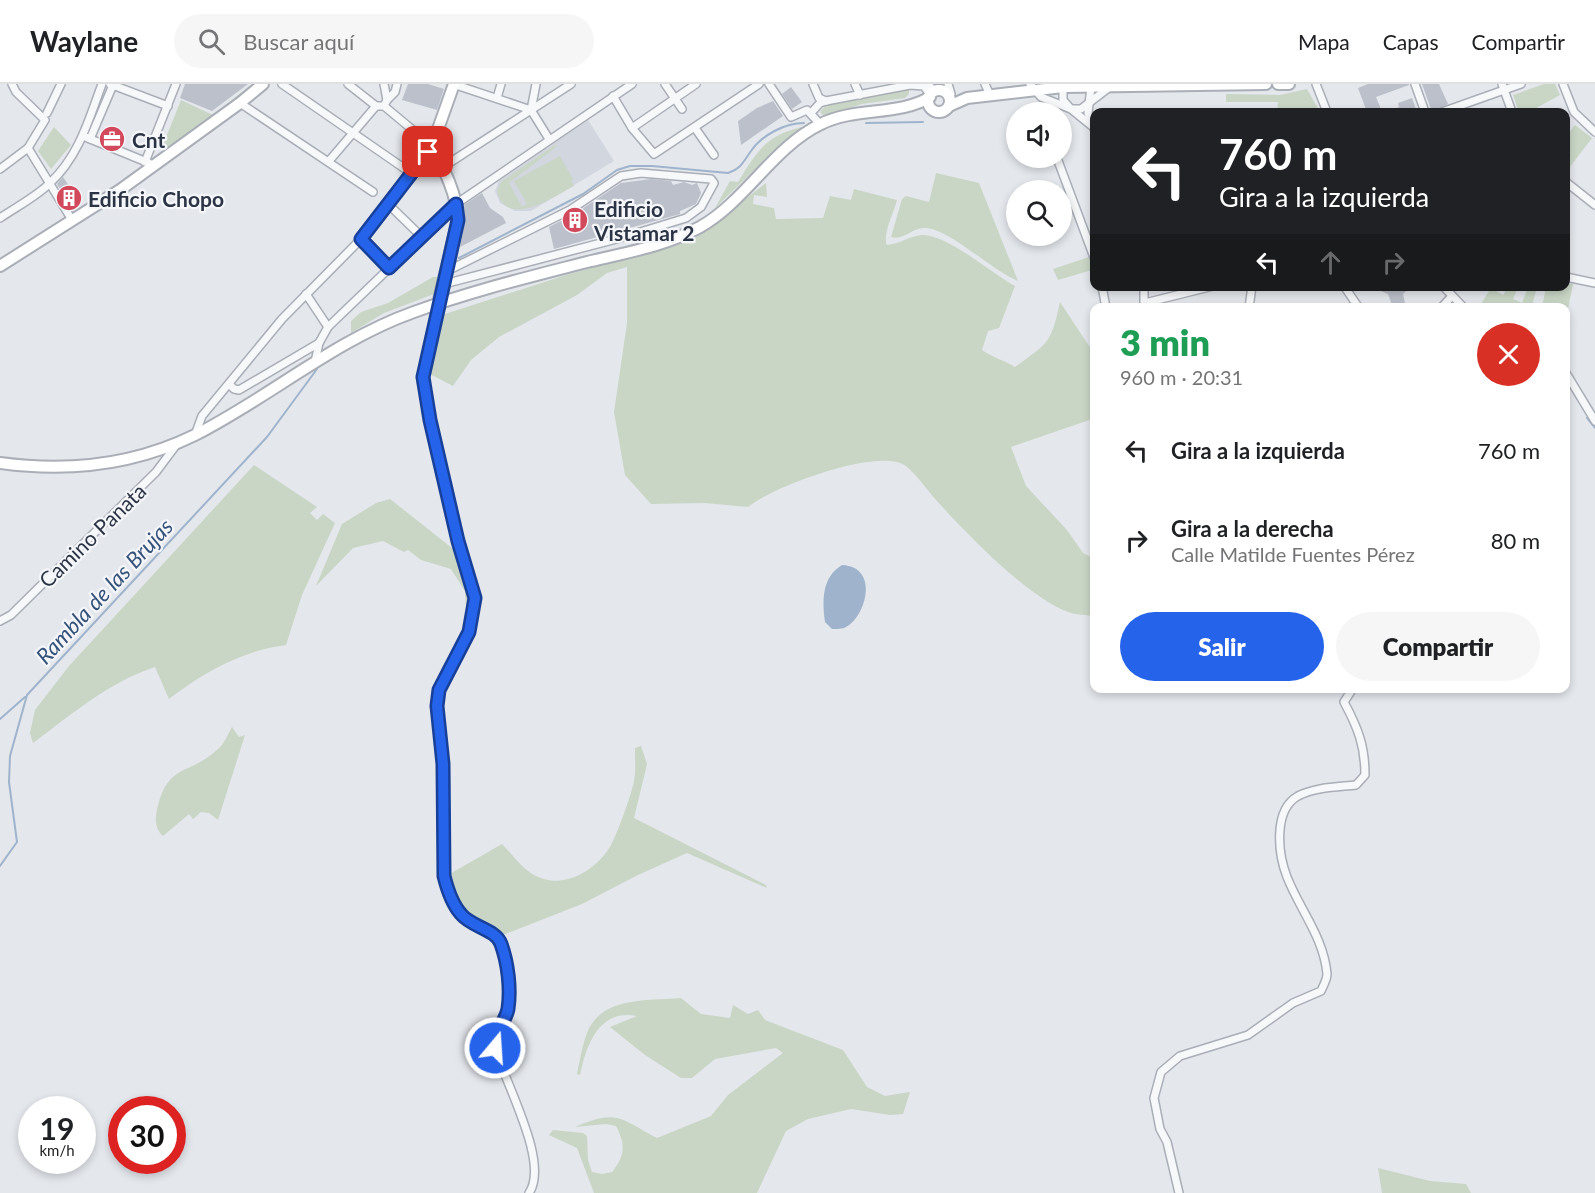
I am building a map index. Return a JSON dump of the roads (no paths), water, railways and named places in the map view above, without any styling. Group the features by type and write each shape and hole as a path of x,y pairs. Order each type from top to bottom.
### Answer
{"main road":[{"path":"240,103 255,84"},
{"path":"0,265 72,220 240,103 263,84"},
{"path":"438,304 458,220 456,204 443,167 432,146 454,84"},
{"path":"0,463 53,468 82,466 135,457 195,435 315,362 388,321 459,297 677,238 702,226 737,197 782,153 820,124 872,110 915,105 942,112 949,106 967,98 1032,87 1266,84"},
{"path":"1278,84 1289,84"},
{"path":"915,105 939,90 967,98"},
{"path":"939,90 950,97 949,106"},
{"path":"932,110 930,106 939,90"},
{"path":"444,278 449,293 459,297"}],"street":[{"path":"0,169 28,148 45,120 16,92 12,84"},
{"path":"47,113 60,84"},
{"path":"86,137 102,84"},
{"path":"86,137 150,164 176,84"},
{"path":"282,84 411,173"},
{"path":"195,435 202,416 282,319 361,239 432,146 382,104 348,84"},
{"path":"382,104 384,85 392,84"},
{"path":"329,161 352,131 395,92 397,84"},
{"path":"454,84 531,110"},
{"path":"496,98 501,84"},
{"path":"536,84 531,110 549,139"},
{"path":"443,167 571,84"},
{"path":"315,362 319,343 328,327 456,204 613,96 622,87 632,84"},
{"path":"665,84 682,109"},
{"path":"632,128 696,84"},
{"path":"613,96 632,128 654,154 759,84"},
{"path":"769,84 791,117 807,111 820,124"},
{"path":"813,84 819,98 826,101"},
{"path":"855,84 860,95"},
{"path":"811,114 820,103 826,101 900,85 911,84 939,90"},
{"path":"985,84 990,95"},
{"path":"1316,84 1325,108"},
{"path":"1415,84 1424,108"},
{"path":"1452,108 1503,87 1521,84"},
{"path":"1563,84 1574,112 1595,132"},
{"path":"0,218 49,184 86,137 112,85 168,106"},
{"path":"1072,109 1081,110 1111,86"},
{"path":"1032,87 1041,97 1054,102"},
{"path":"1063,87 1065,102"},
{"path":"1090,119 1088,113 1091,103 1091,87"},
{"path":"1503,87 1511,108"},
{"path":"240,103 374,192"},
{"path":"1072,110 1090,125"},
{"path":"695,128 714,155"},
{"path":"28,148 72,220"},
{"path":"1061,168 1090,247"},
{"path":"642,173 711,178 714,183 701,207 695,213 670,224 444,278 570,210 621,176 642,173"},
{"path":"1570,185 1595,205"},
{"path":"388,204 422,236"},
{"path":"695,213 702,226"},
{"path":"361,239 389,268"},
{"path":"1570,278 1595,283"},
{"path":"1152,303 1195,291"},
{"path":"1448,291 1459,303"},
{"path":"306,294 328,327"},
{"path":"1446,303 1452,296"},
{"path":"438,304 423,377 430,420 458,541 475,598 469,632 439,690 437,706 443,764 444,876 461,914 499,939 504,953 508,978 508,1010 493,1040 527,1129 536,1173 534,1186 529,1193"},
{"path":"222,392 230,395 319,343"},
{"path":"1570,380 1595,421"},
{"path":"229,384 239,390"},
{"path":"207,410 208,420 215,423"},
{"name":"Camino Panata","path":"0,621 10,615 156,472 178,442"},
{"path":"1179,1193 1167,1142 1160,1129 1154,1098 1161,1072 1180,1056 1248,1035 1293,1004 1321,991 1327,977 1320,944 1287,876 1280,836 1280,820 1285,810 1297,797 1324,788 1356,785 1365,775 1365,752 1357,726 1344,702 1350,693"}],"water":[{"path":"842,565 854,568 861,574 866,593 864,604 853,622 845,628 832,629 825,622 825,590 830,576"}],"waterway":[{"name":"Rambla de las Brujas","path":"866,123 923,122"},
{"name":"Rambla de las Brujas","path":"459,258 583,194 617,170 630,166 652,166 728,173 739,167 756,145 768,135 789,125 804,123"},
{"name":"Rambla de las Brujas","path":"0,866 17,842 9,782 10,756 27,695 267,437 317,369"},
{"path":"1587,418 1595,428"},
{"path":"0,719 25,697"}],"place":[{"name":"Cnt","path":"112,139"},
{"name":"Edificio Chopo","path":"69,198"},
{"name":"Edificio Vistamar 2","path":"575,220"}]}
